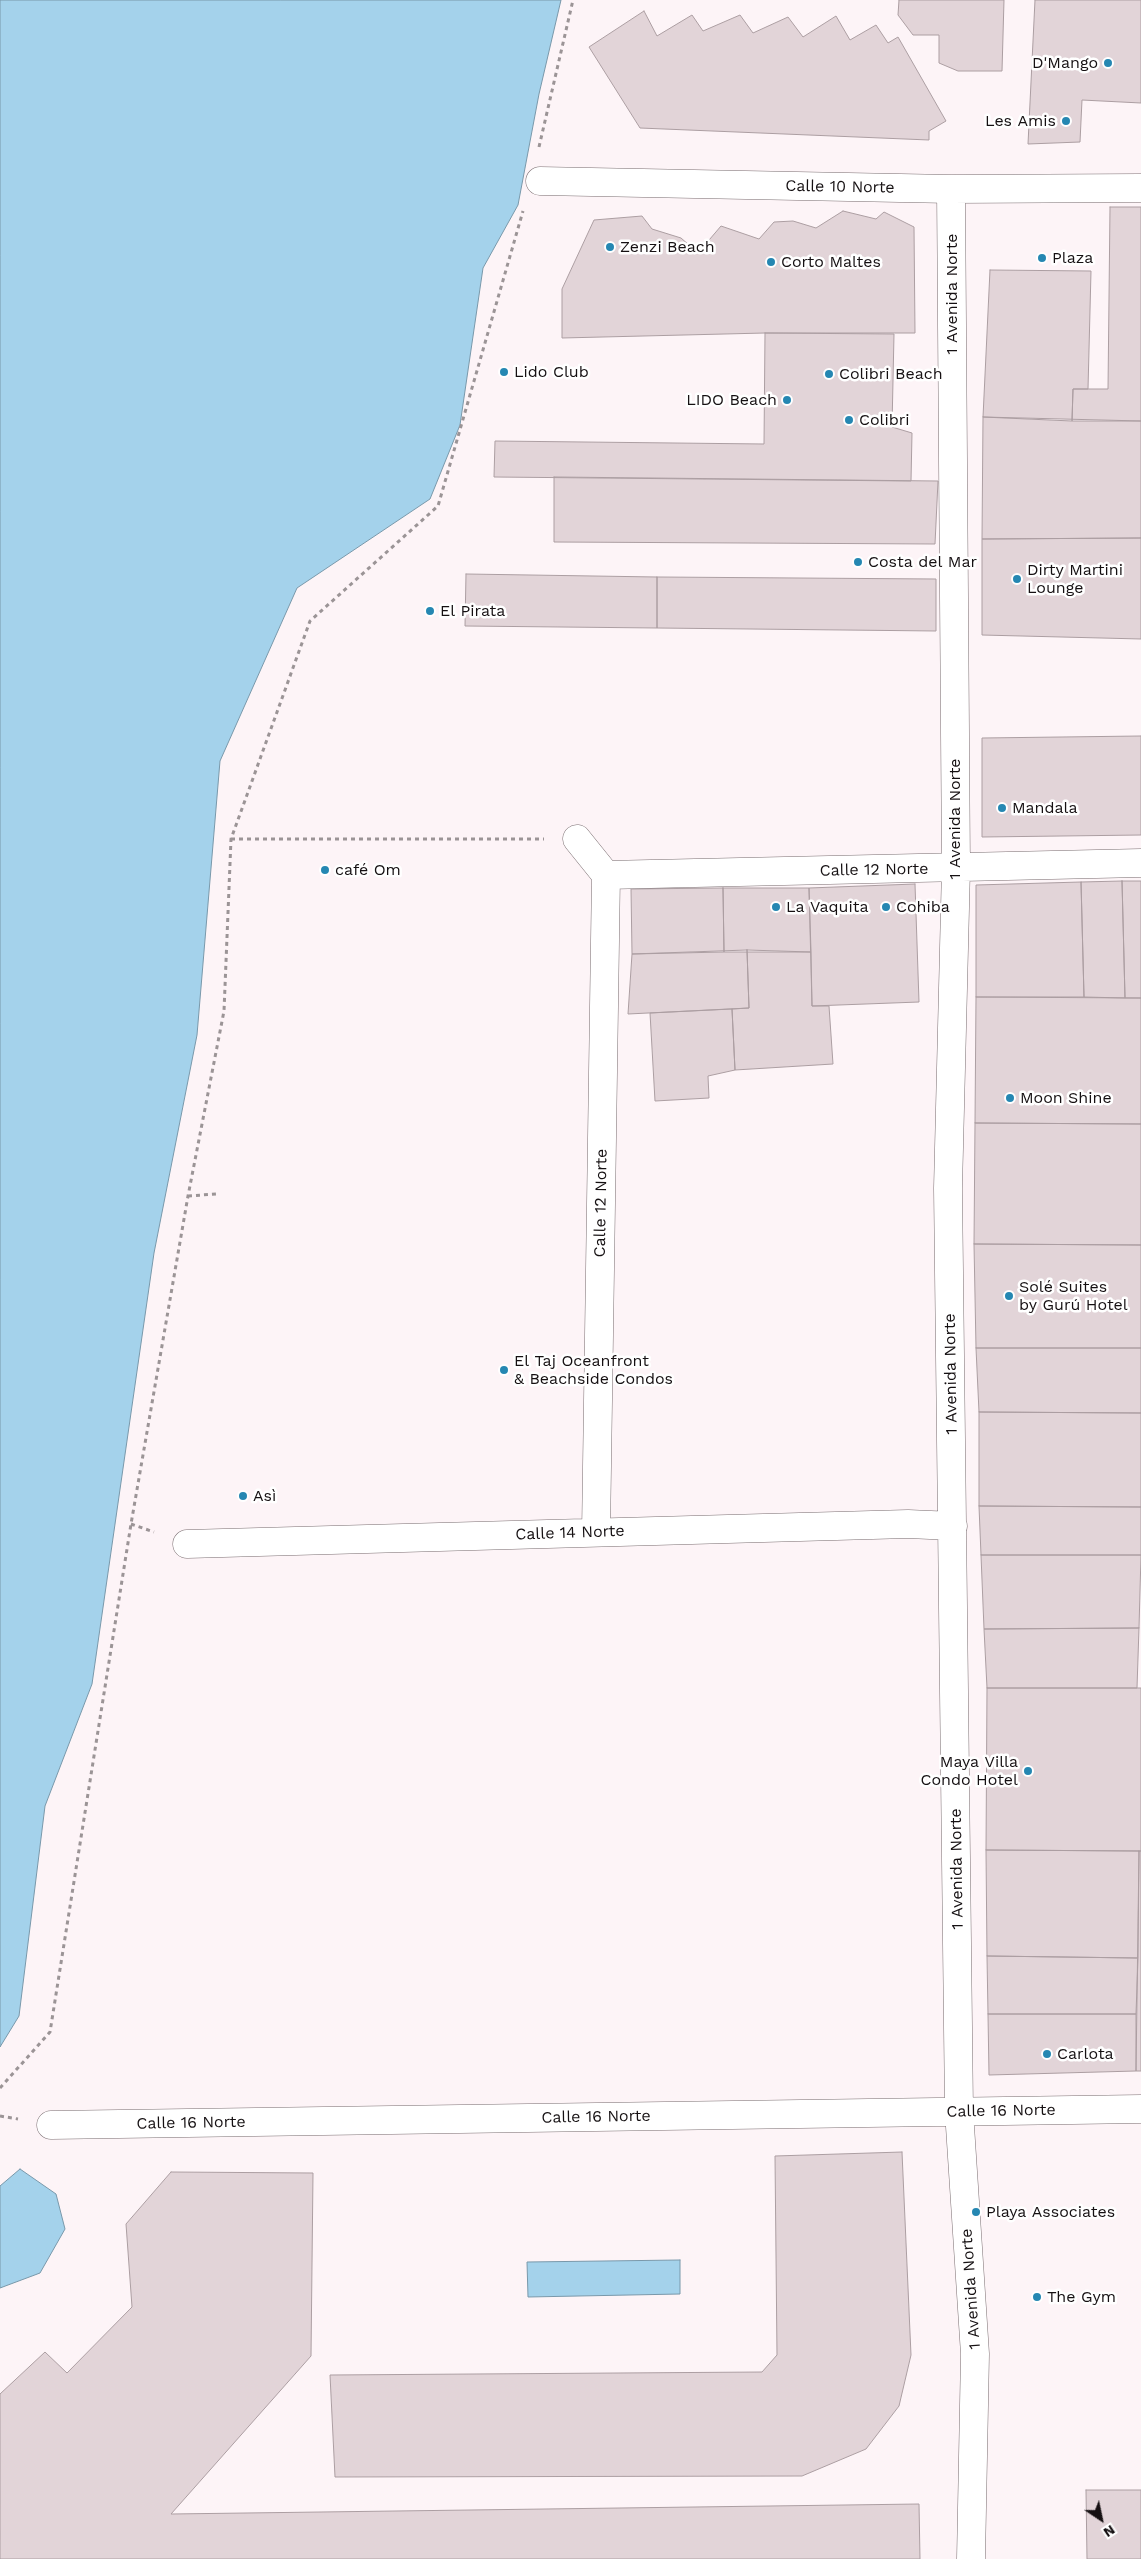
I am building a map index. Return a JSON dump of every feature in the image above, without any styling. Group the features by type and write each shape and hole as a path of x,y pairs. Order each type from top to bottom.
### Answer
{"street":[{"name":"Calle 10 Norte","path":"540,181 951,189 1141,188"},
{"name":"1 Avenida Norte","path":"951,189 956,868 948,1188 959,2111 975,2354 971,2559"},
{"path":"577,839 606,875"},
{"name":"Calle 12 Norte","path":"596,1532 606,875 1141,863"},
{"name":"Calle 14 Norte","path":"187,1544 908,1524 953,1526"},
{"name":"Calle 16 Norte","path":"51,2125 1141,2109"}],"path":[{"path":"538,151 573,0"},
{"path":"0,2088 50,2032 131,1524 188,1196 224,1011 231,839 310,621 438,506 524,208"},
{"path":"231,839 577,839"},
{"path":"188,1196 216,1194"}],"water":[{"path":"0,0 561,0 539,94 518,205 483,268 460,425 430,499 297,588 220,761 197,1035 154,1253 92,1684 45,1806 19,2016 0,2047"},
{"path":"20,2169 56,2194 65,2229 40,2273 0,2288 0,2186"},
{"path":"680,2260 680,2294 528,2297 527,2262"}],"building":[{"path":"899,0 1004,0 1002,71 958,71 939,63 939,35 913,35 898,15"},
{"path":"1035,0 1141,0 1141,103 1082,100 1080,142 1028,144"},
{"path":"644,11 657,36 692,15 703,31 740,15 753,33 788,17 803,37 836,16 850,40 876,25 888,43 898,37 946,121 929,131 929,140 640,128 589,47"},
{"path":"1110,207 1141,207 1141,421 1072,421 1073,389 1108,389"},
{"path":"843,211 876,219 884,212 914,227 915,333 765,333 562,338 562,289 594,220 642,216 652,229 681,238 698,253 721,226 759,239 774,222 793,221 816,228"},
{"path":"990,270 1091,271 1088,389 1073,389 1072,421 983,417"},
{"name":"Colibri Beach","path":"765,333 894,334 892,427 912,433 911,481 494,477 495,441 764,444"},
{"path":"983,417 1141,421 1141,538 982,539"},
{"path":"554,477 938,481 935,544 554,542"},
{"path":"1141,538 1141,639 982,635 982,539"},
{"path":"466,574 657,577 657,628 465,626"},
{"path":"657,577 936,579 936,631 657,628"},
{"path":"1141,736 1141,835 982,837 982,738"},
{"path":"1122,881 1125,998 1084,997 1081,882"},
{"path":"1122,881 1141,881 1141,998 1125,998"},
{"path":"1081,882 1084,997 976,997 976,885"},
{"path":"915,884 919,1002 812,1006 809,888"},
{"path":"723,888 724,952 632,954 631,889"},
{"path":"723,888 809,888 811,952 724,952"},
{"path":"747,950 749,1008 628,1014 632,954"},
{"path":"747,950 811,952 812,1006 829,1006 833,1064 735,1070 732,1009 749,1008"},
{"path":"976,997 1141,998 1141,1124 975,1123"},
{"path":"732,1009 735,1070 708,1076 709,1098 655,1101 650,1013"},
{"path":"975,1123 1141,1124 1141,1245 974,1244"},
{"path":"974,1244 1141,1245 1141,1348 976,1348"},
{"path":"976,1348 1141,1348 1141,1413 979,1412"},
{"path":"979,1412 1141,1413 1141,1507 979,1506"},
{"path":"979,1506 1141,1507 1141,1555 981,1555"},
{"path":"981,1555 1141,1555 1139,1628 984,1629"},
{"path":"1139,1628 1137,1688 987,1688 984,1629"},
{"path":"987,1688 1141,1688 1141,1851 986,1850"},
{"path":"986,1850 1139,1851 1138,1958 987,1956"},
{"path":"1139,1851 1141,1851 1141,2071 1136,2071"},
{"path":"987,1956 1138,1958 1136,2014 988,2014"},
{"path":"988,2014 1136,2014 1136,2071 989,2075"},
{"path":"902,2152 911,2355 899,2406 866,2449 802,2476 335,2477 330,2375 762,2372 777,2355 775,2156"},
{"path":"171,2172 313,2173 311,2356 171,2514 919,2504 920,2559 0,2559 0,2394 45,2352 67,2373 132,2307 126,2224"},
{"path":"1086,2490 1141,2490 1141,2559 1087,2559"}],"place":[{"name":"D'Mango","path":"1108,63"},
{"name":"Les Amis","path":"1066,121"},
{"name":"Zenzi Beach","path":"610,247"},
{"name":"Plaza","path":"1042,258"},
{"name":"Corto Maltes","path":"771,262"},
{"name":"Lido Club","path":"504,372"},
{"name":"Colibri Beach","path":"829,374"},
{"name":"LIDO Beach","path":"787,400"},
{"name":"Colibri","path":"849,420"},
{"name":"Costa del Mar","path":"858,562"},
{"name":"Dirty Martini Lounge","path":"1017,579"},
{"name":"El Pirata","path":"430,611"},
{"name":"Mandala","path":"1002,808"},
{"name":"café Om","path":"325,870"},
{"name":"La Vaquita","path":"776,907"},
{"name":"Cohiba","path":"886,907"},
{"name":"Moon Shine","path":"1010,1098"},
{"name":"Solé Suites by Gurú Hotel","path":"1009,1296"},
{"name":"El Taj Oceanfront & Beachside Condos","path":"504,1370"},
{"name":"Asì","path":"243,1496"},
{"name":"Maya Villa Condo Hotel","path":"1028,1771"},
{"name":"Carlota","path":"1047,2054"},
{"name":"Playa Associates","path":"976,2212"},
{"name":"The Gym","path":"1037,2297"}]}
